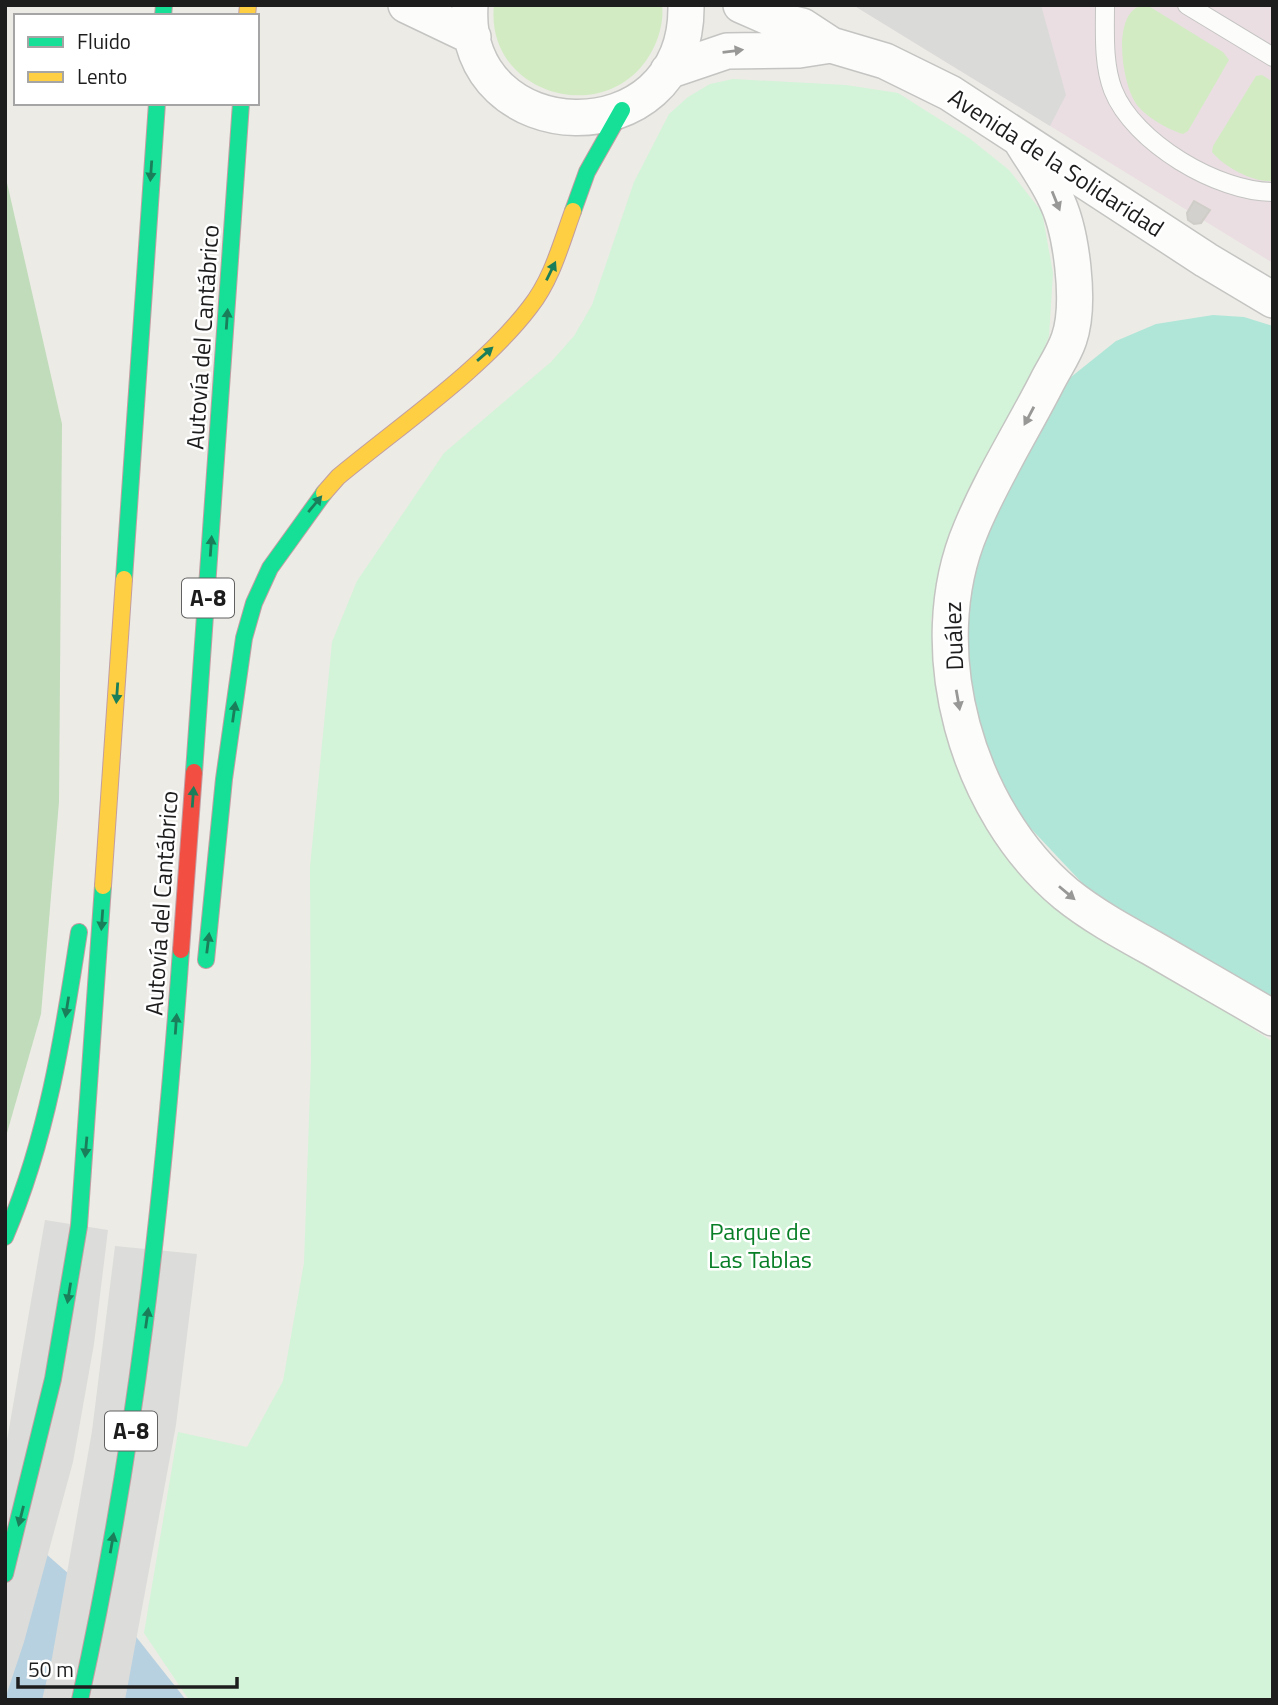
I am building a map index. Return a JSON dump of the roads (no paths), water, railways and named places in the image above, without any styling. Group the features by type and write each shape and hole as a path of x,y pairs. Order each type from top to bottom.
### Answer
{"highway":[{"path":"5,1574 53,1379 79,1226 108,840 141,307 157,105"},
{"name":"Autovía del Cantábrico","path":"82,1700 100,1610 156,1252 192,818 241,105"},
{"path":"204,976 224,779 244,638 254,603 270,568 311,508 338,477 374,444 490,351 530,307 552,271 587,172 622,110"},
{"path":"92,810 141,307"},
{"path":"5,1237 22,1200 49,1112 81,913"},
{"path":"156,1252 189,1065"}],"street":[{"path":"406,5 471,21 482,63 498,85 518,102 543,114 569,120 597,118 622,110 656,87 668,71 685,30 686,5"},
{"name":"Avenida de la Solidaridad","path":"741,5 773,19 802,26 831,44 862,52 915,74 950,93 1022,142 1273,300"},
{"name":"Avenida de la Solidaridad","path":"668,71 727,51 799,50 831,44"},
{"name":"Duález","path":"1022,142 1056,199 1066,234 1074,284 1069,338 982,503 969,533 952,589 951,652 964,735 987,792 1007,827 1066,894 1101,918 1273,1018"}],"lane":[{"path":"1105,5 1105,47 1113,89 1130,119 1184,164 1240,189 1273,192"},
{"path":"1187,5 1273,57"}],"water":[{"path":"5,1518 126,1624 186,1700 5,1700"}],"park label":[{"name":"Parque de Las Tablas","path":"760,1246"}]}
